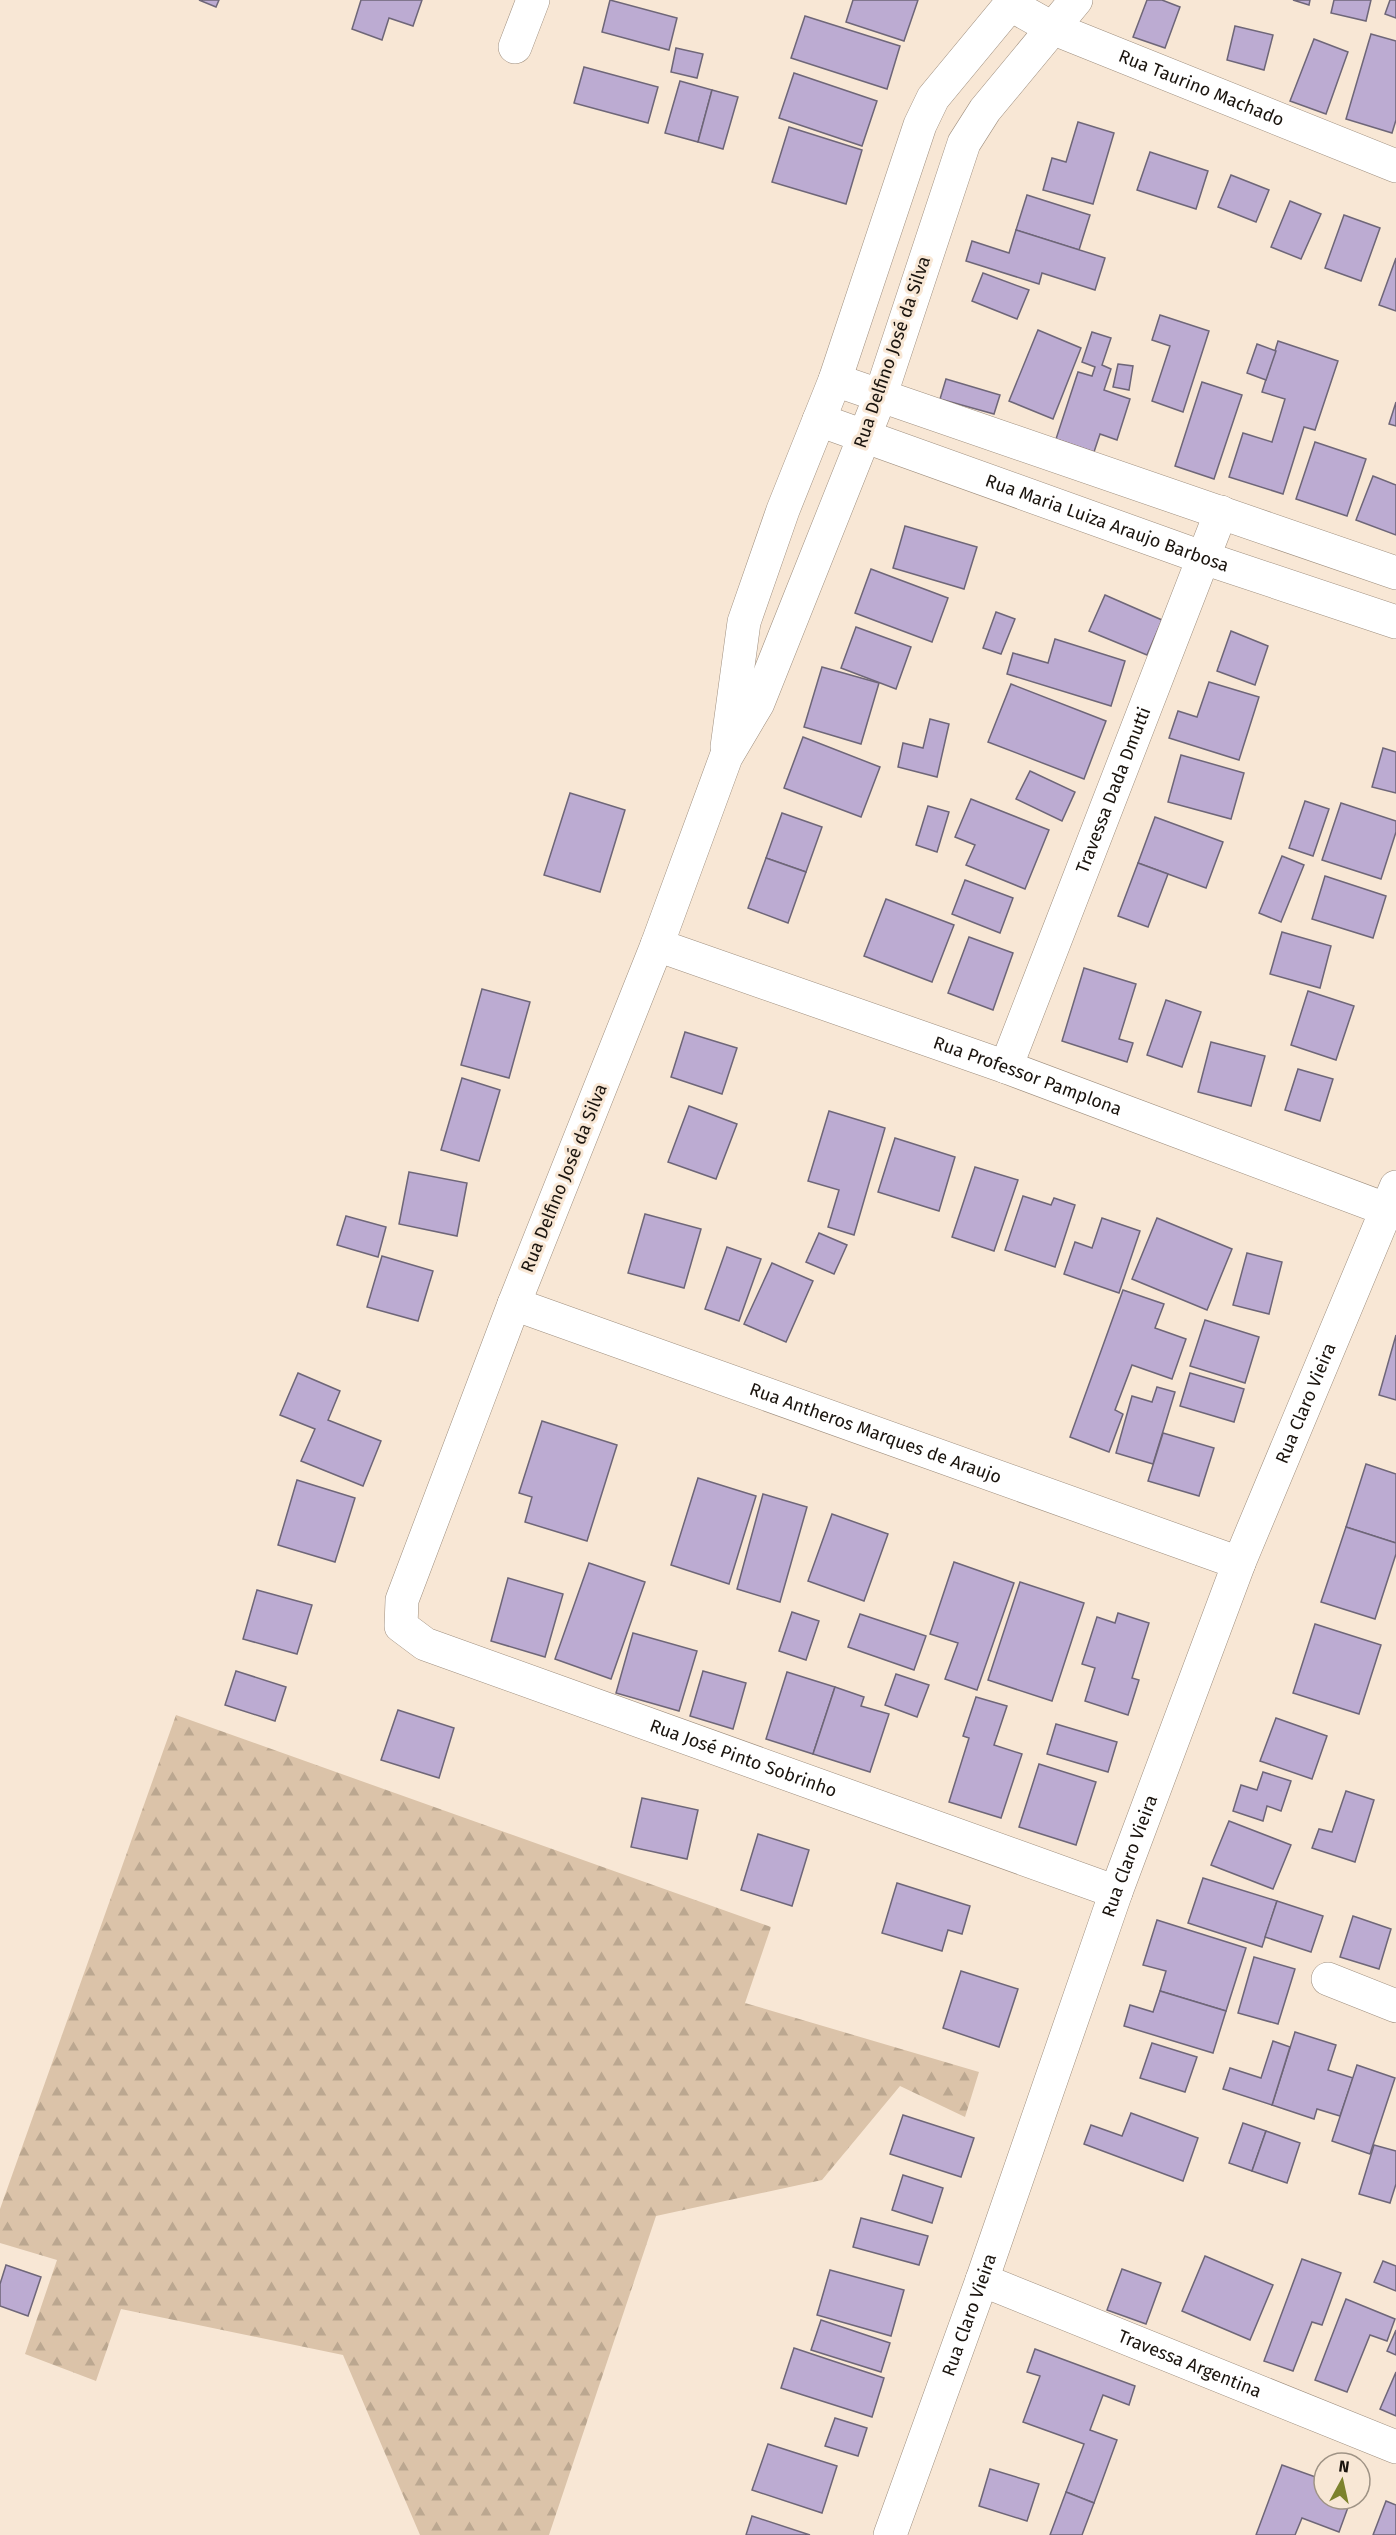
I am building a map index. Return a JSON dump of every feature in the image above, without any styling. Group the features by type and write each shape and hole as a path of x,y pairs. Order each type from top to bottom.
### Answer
{"street":[{"path":"515,47 533,0"},
{"name":"Rua Delfino José da Silva","path":"402,1600 514,1304 657,945 726,757 758,703 880,397 964,143 985,110 1076,0"},
{"name":"Rua Delfino José da Silva","path":"726,757 744,622 783,510 835,380 920,125 933,98 1012,2"},
{"name":"Rua Taurino Machado","path":"1012,2 1052,28 1396,166"},
{"path":"835,380 1395,572 1387,619"},
{"name":"Rua Maria Luiza Araujo Barbosa","path":"819,420 1204,558 1387,619"},
{"path":"1035,498 1052,455"},
{"name":"Travessa Dada Dmutti","path":"1006,1067 1221,512"},
{"name":"Rua Professor Pamplona","path":"657,945 1393,1204"},
{"name":"Rua Claro Vieira","path":"890,2535 982,2280 1116,1892 1239,1563 1393,1204"},
{"name":"Rua Antheros Marques de Araujo","path":"514,1304 1239,1563"},
{"name":"Rua José Pinto Sobrinho","path":"402,1600 401,1626 425,1644 1116,1892"},
{"path":"1328,1979 1396,2006"},
{"name":"Travessa Argentina","path":"982,2280 1396,2447"}],"green space":[{"path":"176,1715 771,1927 745,2003 979,2072 965,2117 900,2086 822,2180 656,2216 549,2535 420,2535 343,2355 121,2309 96,2381 25,2354 57,2260 0,2243 0,2209"}],"building":[{"path":"199,0 219,0 216,7"},
{"path":"361,0 422,0 413,26 389,18 382,40 352,29"},
{"path":"610,0 677,18 669,50 602,32"},
{"path":"853,0 918,0 904,41 846,22"},
{"path":"1147,0 1162,0 1180,7 1165,48 1133,37"},
{"path":"1293,0 1310,0 1309,5"},
{"path":"1334,0 1371,0 1366,21 1331,13"},
{"path":"1390,0 1396,0 1396,18 1385,14"},
{"path":"805,16 900,46 887,89 791,58"},
{"path":"1235,26 1273,35 1264,70 1227,60"},
{"path":"1371,34 1396,41 1396,120 1392,133 1346,119"},
{"path":"1314,39 1348,52 1326,114 1290,101"},
{"path":"676,48 703,54 697,78 671,72"},
{"path":"584,67 658,87 648,123 574,103"},
{"path":"794,73 877,101 862,146 779,118"},
{"path":"680,81 712,90 698,142 665,133"},
{"path":"712,90 738,97 723,149 698,142"},
{"path":"1078,122 1114,133 1093,204 1043,190 1052,158 1066,162"},
{"path":"789,127 862,150 846,204 772,182"},
{"path":"1150,152 1208,171 1196,209 1137,190"},
{"path":"1231,175 1269,190 1256,222 1218,207"},
{"path":"1027,195 1090,215 1079,250 1016,230"},
{"path":"1290,201 1321,214 1301,259 1271,247"},
{"path":"1344,215 1380,228 1361,281 1325,268"},
{"path":"1016,230 1105,258 1095,290 1042,273 1039,284 966,261 972,241 1009,253"},
{"path":"1396,258 1396,311 1379,305"},
{"path":"983,273 1029,290 1017,319 972,301"},
{"path":"1160,315 1209,331 1183,412 1152,401 1170,346 1152,340"},
{"path":"1038,330 1081,348 1053,419 1009,401"},
{"path":"1092,332 1111,338 1102,365 1111,369 1104,390 1130,399 1117,440 1100,434 1094,452 1056,439 1078,372 1092,376 1095,367 1082,362"},
{"path":"1278,341 1338,361 1315,430 1304,427 1283,494 1229,477 1243,433 1272,442 1285,399 1262,392"},
{"path":"1257,344 1276,351 1266,380 1247,373"},
{"path":"1118,364 1133,366 1129,390 1113,387"},
{"path":"946,379 1000,395 994,414 940,399"},
{"path":"1202,382 1242,395 1214,479 1175,466"},
{"path":"1396,402 1396,426 1389,424"},
{"path":"1315,442 1366,459 1347,516 1296,499"},
{"path":"1373,476 1396,485 1396,535 1356,520"},
{"path":"905,526 977,547 964,589 893,568"},
{"path":"871,569 948,598 932,642 855,613"},
{"path":"1105,595 1162,620 1147,655 1089,631"},
{"path":"996,612 1015,619 1001,654 983,648"},
{"path":"856,627 911,647 896,689 841,668"},
{"path":"1231,631 1268,646 1255,685 1217,671"},
{"path":"1055,639 1125,661 1111,706 1007,674 1013,653 1048,663"},
{"path":"822,667 879,683 861,744 804,727"},
{"path":"1209,682 1259,697 1239,760 1169,738 1178,711 1197,717"},
{"path":"1011,684 1106,721 1084,779 988,742"},
{"path":"930,719 949,724 937,777 898,767 903,743 923,748"},
{"path":"803,737 880,767 861,817 784,788"},
{"path":"1383,748 1396,752 1396,793 1372,787"},
{"path":"1181,755 1244,773 1231,819 1168,802"},
{"path":"1030,771 1075,792 1062,821 1016,799"},
{"path":"570,793 625,810 600,892 544,875"},
{"path":"971,799 1049,830 1025,889 966,865 975,845 955,837"},
{"path":"1305,801 1329,809 1313,856 1289,848"},
{"path":"1341,803 1396,821 1396,832 1381,879 1322,860"},
{"path":"928,806 949,812 937,852 916,845"},
{"path":"782,813 822,827 806,872 766,858"},
{"path":"1155,817 1223,842 1206,888 1138,863"},
{"path":"1282,856 1304,865 1281,922 1259,913"},
{"path":"766,858 806,872 788,923 748,908"},
{"path":"1138,863 1168,874 1148,927 1118,916"},
{"path":"1325,876 1386,896 1373,938 1312,919"},
{"path":"965,880 1013,898 1000,933 952,914"},
{"path":"886,899 954,925 932,982 864,956"},
{"path":"1282,932 1331,946 1320,988 1270,974"},
{"path":"969,937 1013,953 993,1010 948,993"},
{"path":"1084,968 1136,984 1119,1039 1133,1043 1127,1062 1062,1041"},
{"path":"482,989 530,1002 509,1078 461,1065"},
{"path":"1308,991 1354,1006 1336,1060 1291,1045"},
{"path":"1166,1000 1201,1012 1182,1067 1147,1055"},
{"path":"685,1032 737,1048 722,1094 671,1077"},
{"path":"1211,1042 1265,1056 1251,1106 1198,1092"},
{"path":"1298,1069 1333,1079 1320,1121 1285,1110"},
{"path":"462,1078 500,1090 479,1161 441,1150"},
{"path":"689,1106 737,1124 716,1179 668,1162"},
{"path":"829,1111 885,1128 854,1235 828,1227 839,1190 808,1181"},
{"path":"895,1138 955,1157 939,1211 878,1192"},
{"path":"975,1167 1018,1180 994,1251 952,1237"},
{"path":"409,1172 467,1183 457,1236 399,1224"},
{"path":"1023,1196 1051,1205 1054,1198 1075,1205 1055,1267 1005,1250"},
{"path":"645,1214 701,1229 684,1288 628,1273"},
{"path":"346,1216 386,1227 378,1257 337,1245"},
{"path":"1102,1218 1140,1231 1119,1293 1064,1274 1075,1242 1092,1248"},
{"path":"1157,1218 1232,1249 1207,1310 1132,1279"},
{"path":"819,1233 847,1245 834,1274 806,1262"},
{"path":"727,1247 761,1259 739,1321 705,1309"},
{"path":"1247,1253 1282,1262 1269,1314 1233,1305"},
{"path":"382,1256 433,1271 418,1321 367,1307"},
{"path":"772,1263 813,1281 786,1342 744,1324"},
{"path":"1123,1290 1164,1304 1155,1328 1186,1339 1172,1379 1132,1365 1115,1410 1123,1414 1109,1452 1070,1437"},
{"path":"1205,1320 1259,1337 1245,1383 1190,1366"},
{"path":"1396,1335 1396,1400 1379,1395"},
{"path":"298,1373 340,1391 328,1420 381,1441 363,1486 301,1461 315,1429 280,1415"},
{"path":"1190,1373 1244,1389 1234,1422 1180,1406"},
{"path":"1157,1387 1175,1392 1153,1464 1116,1453 1132,1396 1152,1402"},
{"path":"542,1421 617,1445 587,1541 525,1522 532,1497 519,1493"},
{"path":"1163,1433 1214,1448 1199,1496 1148,1481"},
{"path":"1366,1464 1396,1474 1396,1543 1346,1527"},
{"path":"698,1478 756,1496 729,1584 671,1565"},
{"path":"297,1480 355,1498 335,1562 278,1545"},
{"path":"763,1494 807,1507 780,1602 737,1589"},
{"path":"832,1514 888,1534 864,1601 808,1581"},
{"path":"1346,1527 1396,1543 1396,1554 1375,1619 1321,1602"},
{"path":"954,1562 1014,1583 977,1690 945,1679 958,1643 930,1634"},
{"path":"589,1563 645,1582 611,1679 555,1659"},
{"path":"508,1578 563,1594 545,1657 491,1641"},
{"path":"1020,1582 1084,1603 1052,1701 988,1680"},
{"path":"257,1590 312,1605 297,1654 243,1639"},
{"path":"792,1612 819,1621 806,1660 779,1651"},
{"path":"1118,1613 1149,1623 1132,1678 1139,1680 1128,1715 1085,1701 1095,1668 1082,1664 1097,1617 1115,1623"},
{"path":"860,1614 926,1636 914,1670 848,1647"},
{"path":"1315,1624 1381,1645 1359,1714 1293,1693"},
{"path":"633,1633 697,1651 679,1711 616,1693"},
{"path":"236,1671 286,1687 275,1721 225,1705"},
{"path":"703,1671 746,1683 733,1729 690,1716"},
{"path":"787,1672 835,1687 813,1754 766,1739"},
{"path":"896,1674 929,1685 917,1717 885,1705"},
{"path":"835,1687 864,1697 861,1706 889,1714 870,1772 813,1754"},
{"path":"976,1697 1007,1706 994,1745 1022,1754 1001,1818 949,1802 969,1738 963,1736"},
{"path":"398,1710 454,1728 439,1778 381,1760"},
{"path":"1276,1718 1327,1736 1312,1779 1260,1761"},
{"path":"1056,1724 1117,1742 1108,1772 1047,1754"},
{"path":"1039,1764 1096,1782 1076,1845 1019,1827"},
{"path":"1263,1772 1291,1781 1281,1811 1267,1806 1263,1821 1233,1811 1241,1785 1257,1790"},
{"path":"1346,1791 1374,1800 1355,1862 1312,1848 1319,1829 1332,1832"},
{"path":"642,1798 698,1810 687,1859 631,1847"},
{"path":"1229,1821 1291,1845 1273,1889 1211,1865"},
{"path":"758,1834 809,1850 792,1906 741,1890"},
{"path":"1203,1878 1277,1901 1262,1947 1188,1923"},
{"path":"897,1883 970,1906 962,1934 948,1930 942,1951 882,1933"},
{"path":"1277,1901 1323,1916 1311,1952 1265,1937"},
{"path":"1353,1916 1391,1929 1379,1969 1340,1957"},
{"path":"1157,1920 1246,1948 1226,2011 1160,1991 1166,1971 1143,1965"},
{"path":"1254,1957 1295,1969 1278,2024 1238,2013"},
{"path":"961,1971 1018,1989 999,2047 943,2028"},
{"path":"1160,1991 1226,2011 1213,2053 1124,2026 1130,2005 1153,2012"},
{"path":"1295,2032 1336,2045 1328,2070 1353,2078 1340,2116 1317,2109 1314,2119 1272,2105"},
{"path":"1273,2041 1290,2047 1272,2105 1223,2089 1230,2068 1261,2078"},
{"path":"1152,2043 1197,2057 1185,2092 1140,2078"},
{"path":"1357,2065 1395,2078 1370,2154 1332,2141"},
{"path":"1131,2113 1198,2138 1183,2181 1084,2144 1091,2125 1122,2136"},
{"path":"903,2115 974,2138 961,2177 890,2154"},
{"path":"1243,2123 1266,2131 1252,2171 1229,2163"},
{"path":"1266,2131 1300,2143 1287,2183 1252,2171"},
{"path":"1374,2145 1396,2151 1396,2184 1390,2203 1359,2194"},
{"path":"903,2175 943,2188 932,2223 892,2210"},
{"path":"861,2218 928,2236 919,2265 853,2247"},
{"path":"1205,2256 1273,2285 1250,2340 1182,2311"},
{"path":"1302,2259 1341,2273 1322,2325 1312,2322 1293,2371 1264,2361"},
{"path":"1383,2261 1396,2266 1396,2291 1374,2282"},
{"path":"6,2265 41,2277 28,2316 0,2306 0,2284"},
{"path":"1122,2269 1161,2283 1146,2324 1107,2310"},
{"path":"830,2270 904,2290 891,2336 817,2315"},
{"path":"1346,2299 1395,2319 1387,2341 1370,2335 1347,2392 1315,2380"},
{"path":"821,2320 890,2343 881,2372 811,2350"},
{"path":"1396,2330 1396,2355 1387,2351"},
{"path":"794,2348 884,2378 872,2417 781,2388"},
{"path":"1035,2349 1135,2386 1129,2405 1103,2395 1090,2430 1117,2440 1094,2503 1066,2492 1084,2444 1023,2422 1040,2376 1027,2372"},
{"path":"1396,2372 1396,2416 1380,2409"},
{"path":"835,2418 867,2428 858,2456 825,2446"},
{"path":"768,2444 837,2466 822,2513 752,2490"},
{"path":"1282,2465 1312,2476 1312,2511 1347,2511 1339,2532 1302,2518 1295,2535 1256,2535"},
{"path":"990,2469 1039,2484 1027,2521 979,2506"},
{"path":"1066,2492 1094,2503 1082,2535 1050,2535"},
{"path":"1386,2501 1396,2505 1396,2535 1373,2535"},
{"path":"752,2516 810,2535 746,2535"}]}
